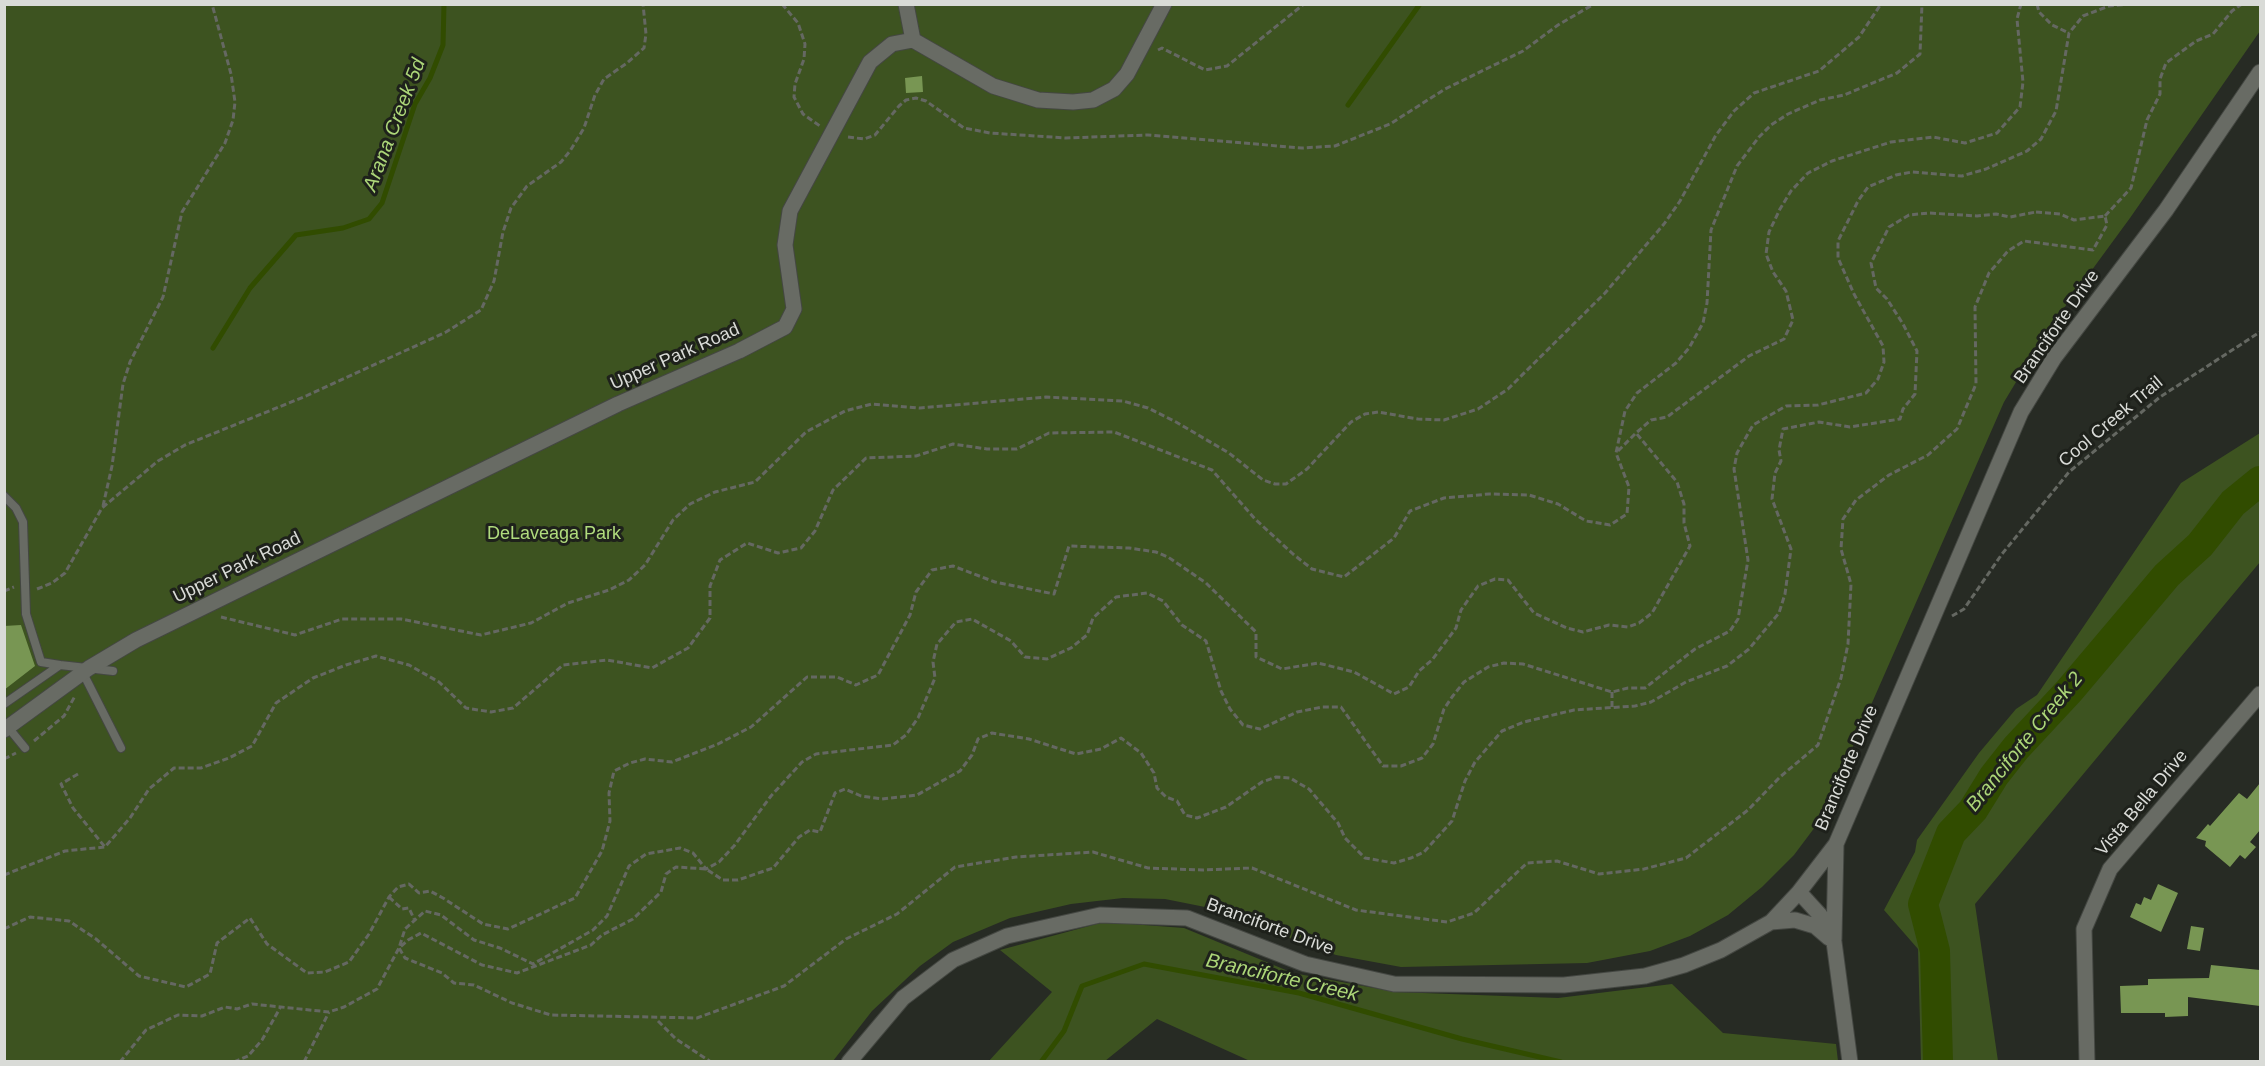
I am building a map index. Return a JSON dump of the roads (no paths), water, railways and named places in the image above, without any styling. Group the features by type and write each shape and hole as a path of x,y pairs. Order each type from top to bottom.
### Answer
{"street":[{"path":"906,4 913,40 993,86 1038,100 1073,102 1093,100 1114,89 1136,60 1164,4"},
{"name":"Upper Park Road","path":"6,727 87,675 136,640 618,404 739,351 784,327 794,309 785,245 790,211 870,62 892,44 913,40"},
{"name":"Branciforte Drive","path":"849,1062 903,998 953,960 1007,936 1100,915 1187,918 1305,964 1394,984 1564,986 1645,976 1684,965 1721,951 1771,922 1799,892 1836,844 2021,412 2054,358 2166,210 2260,72"},
{"name":"Vista Bella Drive","path":"2087,1062 2084,929 2110,869 2260,693"},
{"path":"1836,844 1834,942 1851,1062"},
{"path":"1799,892 1820,915 1834,942"},
{"path":"1771,922 1795,920 1815,926 1834,942"}],"lane":[{"path":"4,496 16,508 23,522 26,614 41,662 60,665 87,675 113,671"},
{"path":"4,704 60,665"},
{"path":"87,675 121,748"},
{"path":"6,727 25,748"}],"waterway":[{"name":"Arana Creek 5d","path":"213,348 250,288 296,235 343,228 369,219 382,203 415,104 430,78 443,45 444,4"},
{"path":"1348,105 1420,4"},
{"name":"Branciforte Creek 2","path":"1938,1062 1935,951 1923,904 1951,833 1973,810 1994,776 2016,748 2069,691 2167,575 2200,545 2233,503 2260,481"},
{"name":"Branciforte Creek","path":"1041,1062 1064,1031 1082,986 1144,964 1299,993 1462,1039 1561,1062"}],"park label":[{"name":"DeLaveaga Park","path":"554,534"}]}
